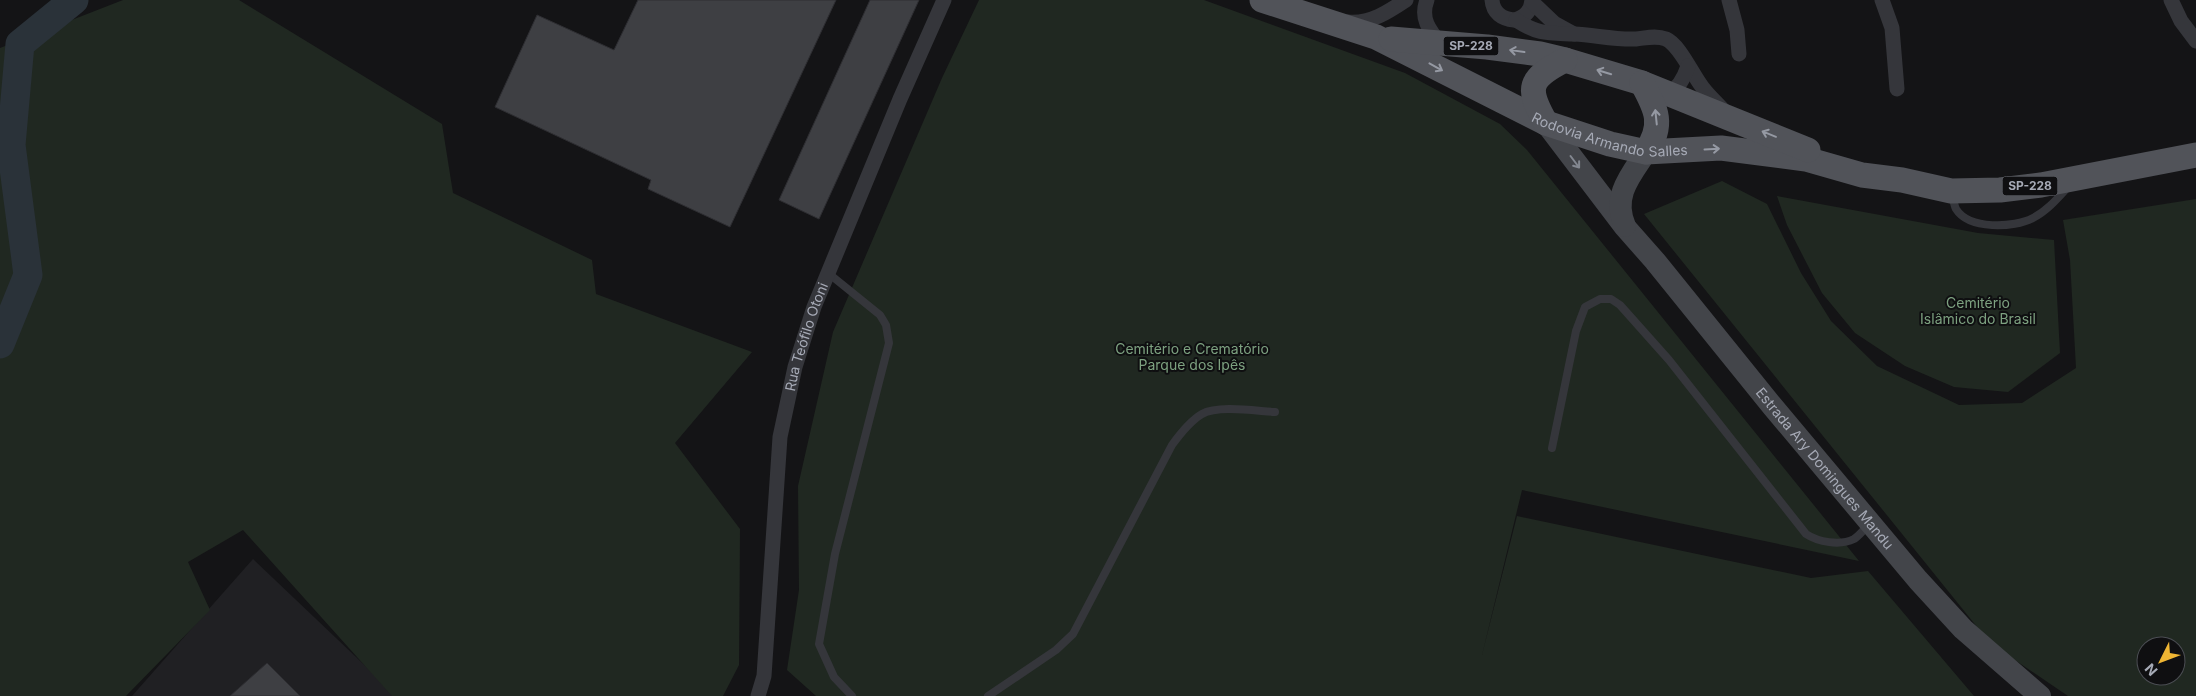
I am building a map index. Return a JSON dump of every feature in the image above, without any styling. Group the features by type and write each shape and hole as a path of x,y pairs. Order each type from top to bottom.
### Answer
{"main road":[{"name":"Rodovia Armando Salles","path":"1262,0 1376,37 1546,123 1610,144 1646,152 1731,150 1806,159 1862,175 1902,180 1951,191 2000,190 2077,178 2196,155"},
{"name":"Rodovia Armando Salles","path":"1376,37 1487,47 1540,54 1565,60 1642,83 1794,144 1862,175"},
{"path":"1546,123 1534,102 1532,90 1537,80 1543,74 1565,60"},
{"path":"1642,83 1655,106 1657,123 1654,140 1646,152"}],"street":[{"name":"Rua Teófilo Otoni","path":"758,696 764,676 780,437 795,367 814,307 900,99 944,0"},
{"path":"1324,20 1359,23 1387,6 1406,0"},
{"path":"1427,0 1424,16 1429,29 1441,44"},
{"path":"1729,0 1739,54"},
{"path":"1882,0 1892,28 1897,89"},
{"path":"2171,0 2181,21 2196,40"},
{"path":"1492,1 1496,12 1501,16 1516,20 1531,29 1552,35 1575,34 1599,38 1635,39 1654,37 1667,39 1677,48 1704,90 1732,119"},
{"path":"1516,20 1526,14 1532,1 1554,23 1575,34"},
{"path":"1668,94 1676,90 1688,66"},
{"name":"Estrada Ary Domingues Mandu","path":"1546,123 1625,227 1705,320 1772,407 1918,580 1963,629 2040,696"},
{"name":"Estrada Ary Domingues Mandu","path":"1625,227 1620,216 1619,202 1630,178 1646,152"}],"lane":[{"path":"1951,191 1956,208 1965,218 1975,223 1988,225 2021,222 2032,219 2046,209 2077,178"},
{"path":"828,273 880,314 886,325 889,343 835,554 819,644 834,677 852,696"},
{"path":"1552,448 1576,331 1585,308 1600,299 1611,299 1620,305 1669,360 1806,534 1819,540 1837,542 1853,539 1870,523"},
{"path":"988,696 1056,650 1073,634 1172,445 1186,427 1202,414 1216,410 1275,412"}],"shaded area":[{"path":"253,559 397,696 132,696"}],"green space":[{"path":"123,0 239,0 442,124 453,193 592,260 596,294 752,352 675,443 740,529 739,665 723,696 392,696 243,530 188,562 210,610 126,696 0,696 0,48"},
{"name":"Cemitério e Crematório Parque dos Ipês","path":"979,0 1204,0 1405,73 1500,124 1527,150 1859,561 1522,490 1482,655 1517,516 1811,578 1868,571 1974,696 816,696 787,670 799,590 798,486 833,332 942,78"},
{"path":"1722,181 1767,204 1801,273 1831,321 1877,366 1959,405 2022,403 2076,368 2070,260 2063,220 2196,199 2196,696 2068,696 1990,643 1644,214"},
{"name":"Cemitério Islâmico do Brasil","path":"1777,196 1978,233 2054,240 2060,353 2008,392 1954,387 1905,366 1855,333 1822,293 1787,225"}],"building":[{"path":"638,0 836,0 730,227 648,189 651,180 495,107 537,15 614,50"},
{"path":"870,0 919,0 819,219 779,200"},
{"path":"267,663 300,696 230,696"}],"waterway":[{"path":"0,344 28,275 11,145 20,44 74,0"}]}
